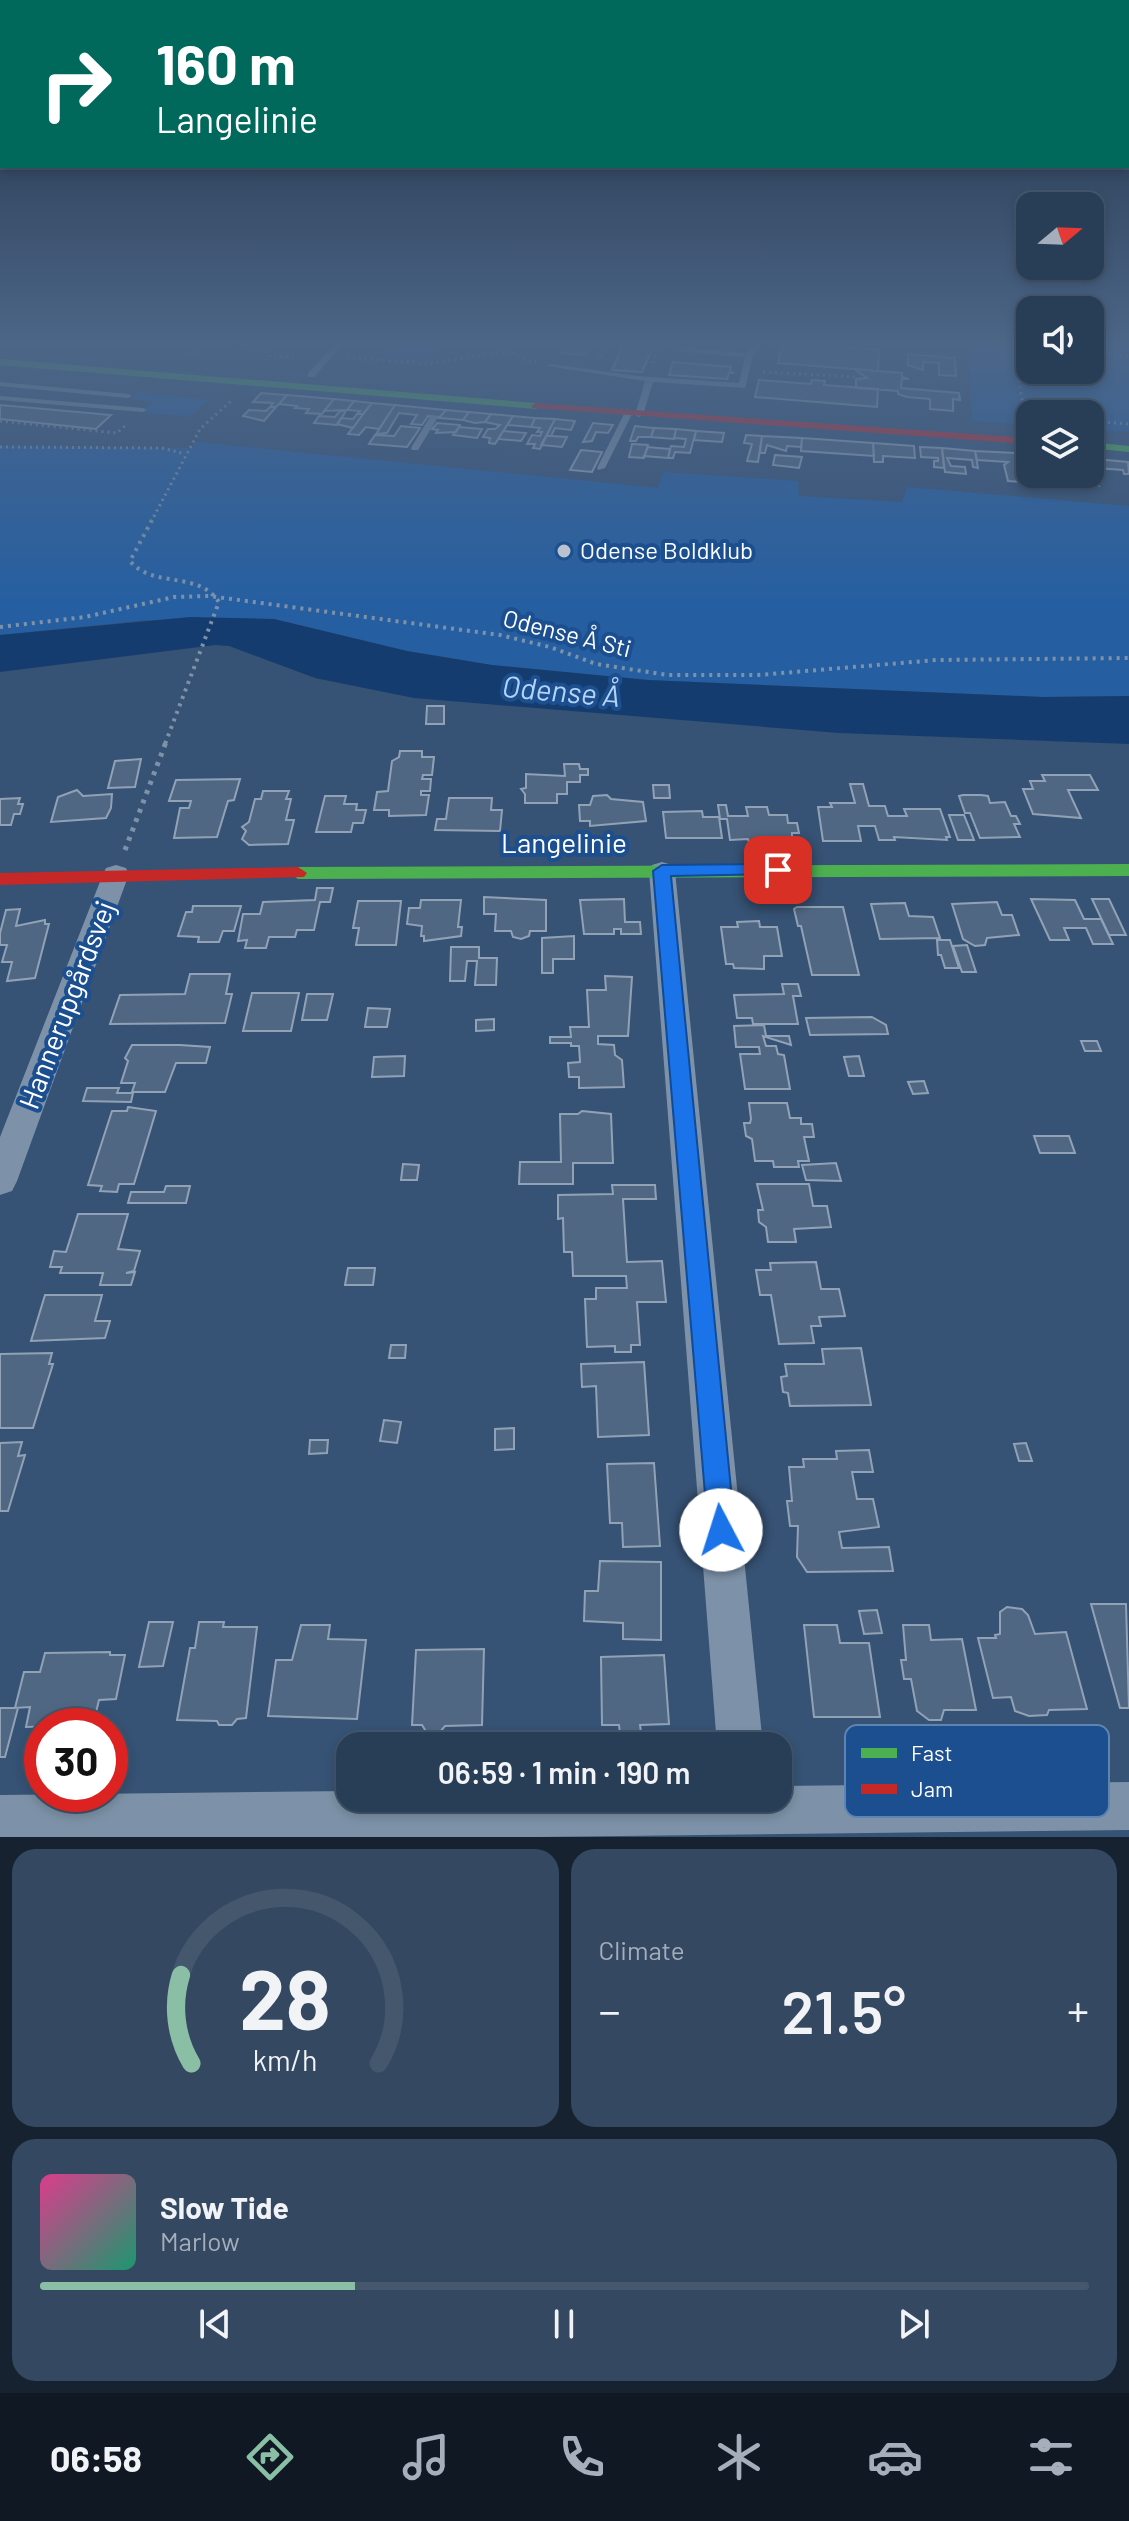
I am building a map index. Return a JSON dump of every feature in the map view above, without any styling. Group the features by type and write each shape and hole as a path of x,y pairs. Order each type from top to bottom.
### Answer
{"street":[{"path":"895,431 1016,440"},
{"path":"1104,435 1129,437"},
{"path":"1104,446 1129,449"},
{"name":"Langelinie","path":"0,879 116,874 1129,870"},
{"path":"662,871 739,1732"},
{"name":"Hannerupgårdsvej","path":"1,1175 116,874"},
{"path":"1109,1807 1129,1806"},
{"path":"0,1819 845,1813"}],"lane":[{"path":"415,448 426,431"},
{"path":"601,468 625,431"}],"path":[{"path":"95,431 120,431"},
{"path":"116,874 218,608 217,597 198,585 140,573 130,561 199,431"},
{"path":"0,447 162,448 185,454"},
{"name":"Odense Å Sti","path":"0,627 85,617 174,597 217,597 500,635 550,647 596,664 668,675 758,675 965,659 1129,658"}],"shaded area":[{"name":"Odense Boldklub","path":"196,442 658,488 663,472 798,481 799,496 902,502 907,487 1129,506 1129,696 1043,697 648,680 492,665 407,651 274,619 147,620 0,635 0,446 192,448"}],"water":[{"name":"Odense Å","path":"190,617 274,619 407,651 492,665 648,680 1043,697 1129,696 1129,744 839,733 414,698 315,678 229,646 215,645 0,672 0,635"}],"building":[{"path":"351,431 363,431 359,435 348,434"},
{"path":"398,431 418,431 407,447 369,444 375,435 394,436"},
{"path":"456,431 481,431 477,438 453,435"},
{"path":"487,431 504,431 495,444 489,443 490,438 483,437"},
{"path":"503,431 526,433 521,441 498,439"},
{"path":"549,431 540,449 533,448 535,444 527,444 532,435 540,436 542,432 537,432"},
{"path":"589,431 609,431 596,432 592,441 583,442"},
{"path":"633,431 653,431 651,437 638,437 636,441 630,441"},
{"path":"653,431 676,431 674,439 651,437"},
{"path":"676,431 696,431 690,453 675,452 673,458 668,458 671,446 684,447 686,439 674,438"},
{"path":"696,431 724,433 722,442 694,440"},
{"path":"746,435 762,436 758,462 747,461 752,444 744,443"},
{"path":"546,436 567,437 562,447 541,445"},
{"path":"762,436 802,438 801,447 787,446 786,451 767,445 765,453 760,453"},
{"path":"802,438 873,443 874,456 801,451"},
{"path":"873,443 914,446 915,458 883,456 883,462 874,462"},
{"path":"632,444 648,445 644,458 629,457"},
{"path":"648,447 670,449 668,458 644,456"},
{"path":"920,447 942,448 944,468 934,467 934,461 938,458 921,457"},
{"path":"942,448 975,451 978,468 973,467 972,460 947,458 951,466 965,467 966,474 945,472"},
{"path":"581,450 602,452 592,472 570,470"},
{"path":"975,451 1015,453 1016,482 1008,481 1004,465 1008,462 977,460"},
{"path":"775,455 802,457 799,468 773,465"},
{"path":"1104,460 1128,462 1129,474 1124,474 1123,470 1104,469"},
{"path":"427,706 444,706 444,724 426,724"},
{"path":"400,751 422,751 422,757 434,757 432,775 423,775 422,779 431,779 430,791 421,791 421,795 429,795 426,815 389,816 389,810 374,810 377,792 388,791 392,761 399,757"},
{"path":"141,759 135,787 108,788 115,761"},
{"path":"564,764 579,764 580,769 588,769 588,775 580,775 580,782 567,782 567,794 557,794 557,803 525,803 525,794 521,789 526,788 526,774 565,776"},
{"path":"1042,775 1090,775 1098,790 1068,790 1081,818 1033,814 1023,789 1033,789 1030,781 1045,781"},
{"path":"240,779 234,800 228,801 217,837 174,838 180,808 189,808 191,801 169,801 176,780"},
{"path":"850,784 863,784 869,806 885,806 888,816 907,816 904,809 940,809 950,837 946,837 947,840 894,837 895,840 879,840 875,826 858,826 861,841 823,841 818,807 832,807 830,803 855,803"},
{"path":"653,785 669,785 670,798 654,798"},
{"path":"77,790 83,796 112,794 111,808 106,818 51,822 58,797"},
{"path":"263,791 289,791 286,799 291,799 286,820 294,820 288,844 249,845 242,839 246,831 242,827 249,822 255,799 261,799"},
{"path":"607,795 611,799 643,802 646,821 590,826 590,821 580,821 579,805 590,805 593,796"},
{"path":"325,796 346,796 344,804 357,804 356,810 366,810 363,823 353,823 351,832 316,832"},
{"path":"959,796 988,796 990,803 1005,802 1011,816 1016,816 1020,824 1014,824 1020,837 980,838 970,813 965,813"},
{"path":"20,798 18,804 23,804 20,814 14,814 11,825 0,825 0,799"},
{"path":"449,798 492,798 491,810 502,810 500,831 435,830 437,819 446,819"},
{"path":"718,805 726,805 728,816 748,816 746,807 767,807 769,815 787,815 788,823 797,823 799,833 792,833 792,841 730,840 727,819 720,819"},
{"path":"702,811 703,817 719,817 722,838 666,838 663,812"},
{"path":"949,815 964,815 974,840 958,840"},
{"path":"317,888 333,888 330,902 320,902 314,930 297,930 295,937 269,937 266,948 245,948 247,940 238,941 243,914 260,914 263,902 315,900"},
{"path":"484,897 546,900 546,931 530,931 529,936 521,939 513,937 511,931 495,931 496,914 484,914"},
{"path":"624,899 625,922 640,922 641,934 621,934 621,929 614,929 614,934 584,934 580,900"},
{"path":"1031,899 1075,900 1084,919 1101,919 1113,944 1093,944 1086,928 1064,928 1069,940 1050,940"},
{"path":"1092,899 1109,899 1126,935 1109,935"},
{"path":"421,900 461,900 458,927 462,927 461,936 424,941 422,926 407,924 409,908 420,908"},
{"path":"358,901 401,901 396,945 356,945 359,928 353,928"},
{"path":"997,902 1002,915 1012,915 1019,935 987,938 985,945 975,946 963,939 952,904"},
{"path":"905,903 909,916 933,917 940,938 880,939 871,904"},
{"path":"193,906 241,906 234,931 223,931 219,942 198,942 199,937 178,936 186,912 192,912"},
{"path":"843,907 859,975 812,975 794,909"},
{"path":"20,909 16,926 45,920 45,924 49,924 35,978 7,981 12,962 2,962 7,945 0,945 0,933 6,910"},
{"path":"759,921 760,927 777,927 782,956 764,956 764,969 734,968 733,964 726,964 721,927 738,927 737,922"},
{"path":"574,936 574,959 553,959 553,973 542,973 542,938"},
{"path":"937,940 950,940 959,968 945,968 941,955 938,955"},
{"path":"967,945 976,972 962,972 953,946"},
{"path":"451,947 479,947 479,958 497,958 496,985 475,985 477,961 467,961 465,981 450,981"},
{"path":"190,974 230,974 226,994 232,994 225,1023 110,1024 120,995 185,994"},
{"path":"605,976 632,977 628,1036 598,1036 598,1044 614,1045 615,1055 622,1060 624,1087 579,1088 579,1077 569,1077 568,1063 580,1062 579,1046 550,1043 550,1037 571,1037 570,1027 589,1027 587,990 606,990"},
{"path":"782,984 798,984 801,996 793,996 798,1024 753,1024 752,1018 737,1018 734,995 784,994"},
{"path":"252,993 299,993 291,1031 243,1031"},
{"path":"307,994 333,994 327,1020 302,1020"},
{"path":"368,1008 390,1009 387,1027 365,1027"},
{"path":"872,1017 886,1025 888,1034 810,1035 806,1018"},
{"path":"494,1019 494,1030 476,1031 476,1020"},
{"path":"764,1025 766,1036 789,1036 791,1045 763,1036 766,1046 776,1046 778,1054 784,1055 790,1089 745,1089 740,1054 760,1054 759,1047 736,1047 734,1026"},
{"path":"1081,1041 1097,1041 1101,1051 1085,1051"},
{"path":"132,1045 210,1047 206,1063 176,1063 165,1092 132,1092 135,1083 121,1083 128,1061 125,1058"},
{"path":"405,1056 404,1076 372,1077 374,1057"},
{"path":"859,1056 864,1076 849,1076 844,1057"},
{"path":"924,1081 928,1093 913,1094 908,1082"},
{"path":"87,1088 119,1088 117,1093 133,1093 131,1102 83,1101"},
{"path":"749,1103 787,1103 790,1118 801,1118 801,1124 812,1124 814,1137 804,1137 809,1161 798,1161 799,1167 774,1167 773,1161 755,1161 752,1139 746,1136 744,1123 750,1123 751,1119"},
{"path":"128,1107 156,1111 134,1184 119,1184 117,1192 100,1191 102,1186 88,1185 112,1111 127,1111"},
{"path":"582,1111 611,1114 613,1163 573,1163 573,1184 519,1184 520,1162 561,1162 560,1114 578,1114"},
{"path":"1034,1136 1069,1136 1075,1153 1040,1153"},
{"path":"836,1163 841,1181 806,1180 802,1165"},
{"path":"403,1164 419,1165 417,1180 401,1180"},
{"path":"757,1184 809,1184 813,1206 827,1206 831,1227 794,1229 796,1242 768,1242 766,1227 759,1222 758,1210 763,1210"},
{"path":"612,1185 655,1185 656,1199 623,1199 627,1262 662,1261 666,1302 637,1302 640,1345 631,1345 631,1352 615,1352 615,1346 587,1347 585,1299 596,1299 596,1288 627,1288 626,1276 573,1276 572,1252 564,1252 563,1218 558,1219 558,1195 613,1194"},
{"path":"166,1186 190,1186 186,1203 128,1203 131,1192 164,1192"},
{"path":"78,1214 128,1214 118,1249 140,1251 134,1271 126,1273 135,1272 131,1285 100,1285 103,1273 60,1273 62,1267 50,1267 54,1251 66,1252"},
{"path":"816,1262 821,1289 839,1289 845,1316 819,1317 821,1326 811,1326 814,1343 779,1344 771,1295 760,1295 756,1270 771,1270 770,1263"},
{"path":"348,1268 375,1268 373,1285 345,1285"},
{"path":"45,1295 102,1295 95,1321 110,1321 105,1338 31,1341"},
{"path":"391,1345 406,1345 405,1358 389,1358"},
{"path":"861,1348 871,1405 790,1406 788,1393 783,1392 781,1377 787,1376 785,1364 824,1364 822,1349"},
{"path":"52,1353 49,1364 53,1364 33,1428 0,1428 0,1354"},
{"path":"644,1362 649,1435 598,1437 596,1386 582,1387 581,1364"},
{"path":"384,1420 401,1422 397,1443 380,1441"},
{"path":"514,1428 514,1449 495,1450 495,1429"},
{"path":"310,1440 328,1440 327,1453 309,1454"},
{"path":"22,1442 18,1456 25,1455 8,1511 0,1511 0,1443"},
{"path":"1026,1443 1032,1461 1019,1461 1014,1444"},
{"path":"869,1450 873,1472 852,1472 857,1499 873,1499 879,1527 839,1532 842,1548 889,1547 893,1571 807,1572 797,1557 798,1526 790,1526 787,1501 792,1501 789,1467 804,1467 803,1459 837,1459 836,1451"},
{"path":"654,1463 660,1546 623,1547 622,1523 610,1523 607,1464"},
{"path":"600,1561 661,1562 661,1640 623,1639 623,1623 584,1621 585,1591 598,1591"},
{"path":"1091,1604 1126,1604 1129,1708 1120,1708"},
{"path":"1007,1607 1022,1609 1028,1615 1035,1634 1066,1632 1087,1709 1049,1710 1047,1715 1029,1716 1015,1711 1011,1697 993,1698 978,1638 996,1638 995,1635 1000,1634 1000,1612"},
{"path":"877,1610 882,1633 864,1634 859,1611"},
{"path":"149,1622 173,1622 163,1666 139,1667"},
{"path":"199,1622 224,1622 223,1627 257,1627 246,1718 237,1719 232,1725 219,1725 217,1721 177,1720 190,1648 195,1648"},
{"path":"301,1625 330,1625 328,1639 366,1640 357,1719 268,1716 276,1660 292,1660"},
{"path":"804,1625 837,1625 840,1643 869,1643 880,1717 814,1717"},
{"path":"903,1625 929,1625 931,1640 962,1639 976,1710 944,1710 941,1720 929,1720 917,1711 911,1679 904,1679 901,1660 906,1660"},
{"path":"484,1649 482,1725 445,1726 440,1732 426,1732 422,1725 412,1725 416,1650"},
{"path":"110,1652 110,1655 125,1655 116,1699 99,1700 97,1708 15,1708 24,1672 40,1672 45,1653"},
{"path":"664,1655 669,1724 640,1725 641,1732 620,1732 619,1725 602,1725 601,1657"},
{"path":"0,1708 18,1708 5,1757 0,1757"}],"traffic: fast":[{"path":"1104,446 1129,449"},
{"path":"298,873 1129,870"}],"traffic: jam":[{"path":"885,431 1016,440"},
{"path":"0,879 298,873"}],"place":[{"name":"Odense Boldklub","path":"564,551"}],"route":[{"path":"721,1530 662,871 778,870"}]}
